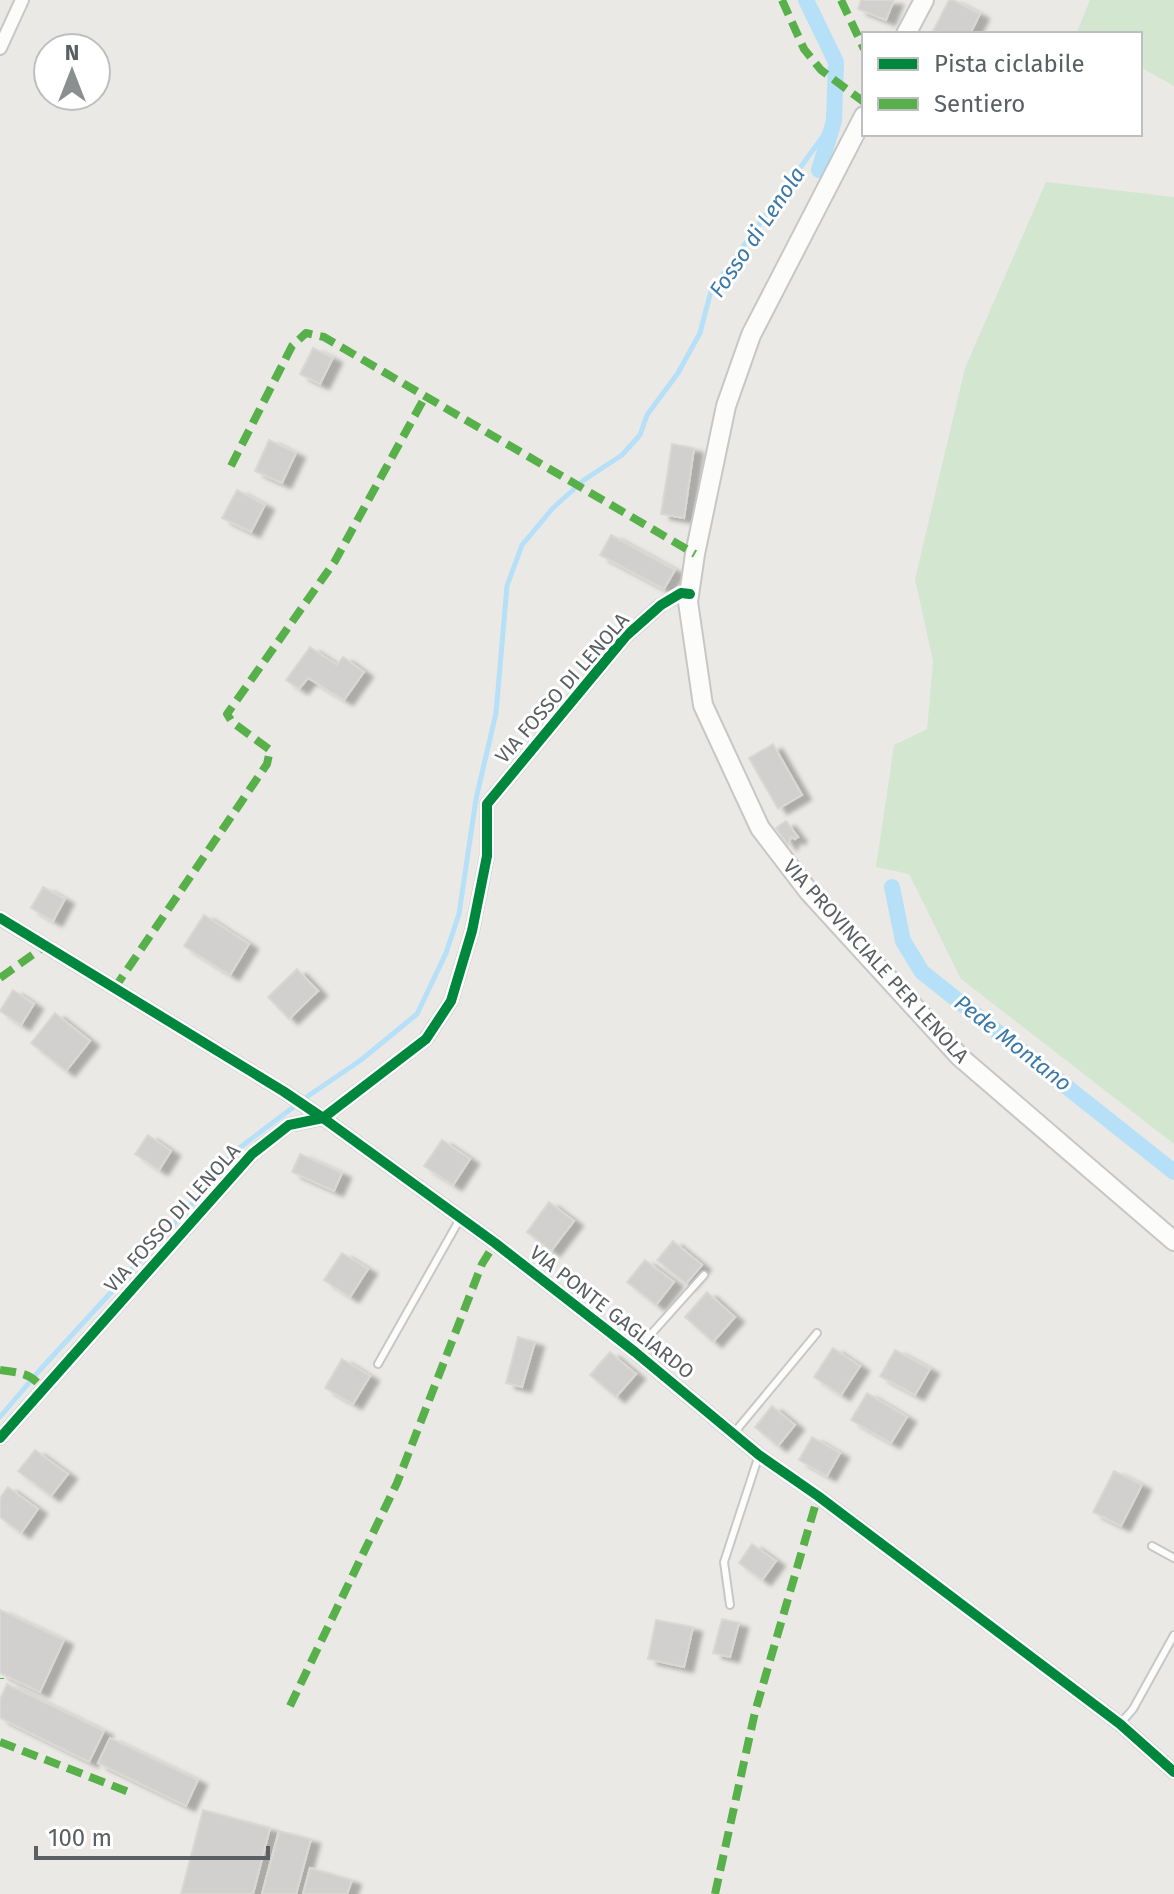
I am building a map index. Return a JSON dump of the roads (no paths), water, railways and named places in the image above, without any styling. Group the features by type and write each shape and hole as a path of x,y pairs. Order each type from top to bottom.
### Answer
{"main road":[{"path":"907,32 924,0"},
{"name":"VIA PROVINCIALE PER LENOLA","path":"862,120 751,335 726,406 688,602 703,705 760,828 809,892 960,1057 1174,1241"}],"street":[{"path":"0,48 22,0"},
{"name":"VIA FOSSO DI LENOLA","path":"0,1438 252,1154 289,1125 323,1118 426,1039 451,1001 472,931 487,856 487,804 626,636 661,605 681,593 690,594"},
{"name":"VIA PONTE GAGLIARDO","path":"0,918 283,1091 461,1217 635,1352 759,1455 1120,1724 1174,1772"}],"lane":[{"path":"378,1364 461,1217"},
{"path":"635,1352 704,1275"},
{"path":"734,1433 817,1333"},
{"path":"730,1605 724,1562 759,1455"},
{"path":"1152,1546 1174,1558"},
{"path":"1120,1724 1133,1709 1174,1635"}],"waterway":[{"name":"Fosso di Lenola","path":"806,0 836,62 834,121 819,170"},
{"name":"Fosso di Lenola","path":"0,1417 190,1206 234,1152 361,1060 417,1014 446,953 459,914 476,799 496,713 507,586 522,545 553,508 584,480 622,455 640,435 647,415 678,373 700,333 711,291 834,121"},
{"name":"Pede Montano","path":"892,887 903,941 922,972 1174,1172"}]}
